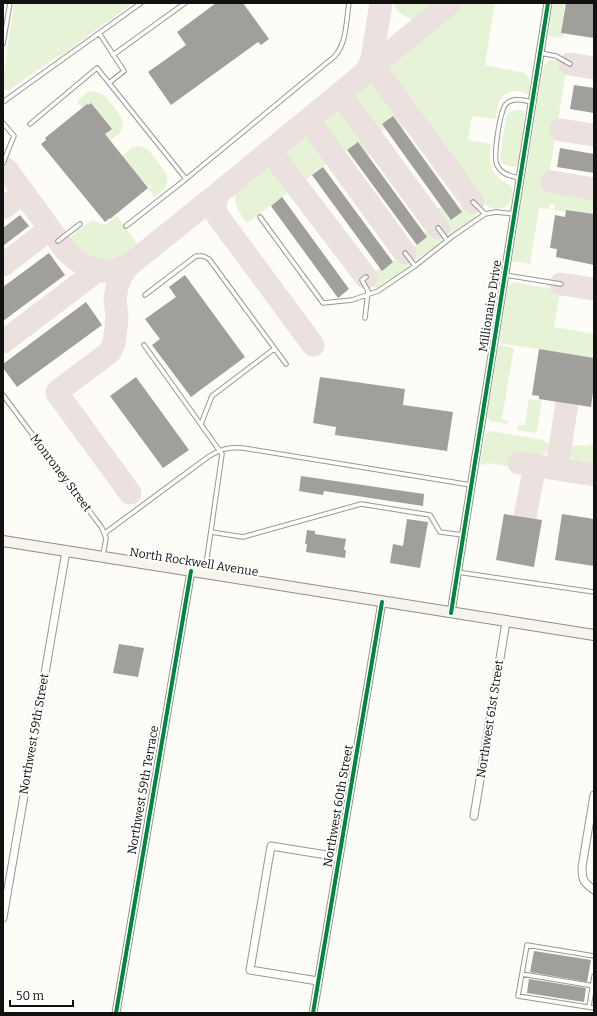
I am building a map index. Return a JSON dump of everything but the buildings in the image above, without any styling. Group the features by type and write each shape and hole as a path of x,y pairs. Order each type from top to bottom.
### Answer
{"main road":[{"name":"North Rockwell Avenue","path":"3,541 594,635"}],"street":[{"name":"Millionaire Drive","path":"451,613 548,3"},
{"name":"Northwest 59th Street","path":"3,918 66,551"},
{"name":"Northwest 59th Terrace","path":"116,1013 191,571"},
{"name":"Northwest 60th Street","path":"313,1013 382,602"},
{"name":"Northwest 61st Street","path":"474,816 506,622"},
{"path":"594,795 582,867 584,883 594,890"},
{"path":"318,981 250,970 271,846 339,857"}],"lane":[{"path":"3,44 10,3"},
{"path":"3,102 141,3"},
{"path":"113,55 184,3"},
{"path":"126,226 186,179 335,56 343,43 349,3"},
{"path":"99,33 124,71 108,83"},
{"path":"540,53 556,56 570,64"},
{"path":"30,124 97,68 186,179"},
{"path":"520,178 508,176 501,171 496,164 495,153 502,113 505,105 510,101 517,100 532,102"},
{"path":"3,123 14,136 3,163"},
{"path":"473,202 485,214"},
{"path":"260,216 322,303 352,300 378,292 415,266 447,240 485,214 496,212 514,214"},
{"path":"58,240 80,224"},
{"path":"438,228 447,240"},
{"path":"405,253 415,266"},
{"path":"145,295 196,256 203,256 209,259 286,364"},
{"path":"505,275 561,284"},
{"path":"365,318 368,291 362,280 366,277"},
{"path":"144,345 220,450 222,459 205,574"},
{"path":"201,424 212,396 274,349"},
{"name":"Monroney Street","path":"3,395 105,533"},
{"path":"103,557 105,533 220,450 243,448 471,485"},
{"path":"211,532 243,537 361,504 430,515 440,532 463,535"},
{"path":"457,572 594,592"},
{"path":"594,956 527,945 518,996 594,1008"},
{"path":"522,974 593,986"},
{"path":"589,1007 594,976"}],"green space":[{"path":"14,3 133,3 59,57 58,56 8,91 3,88 3,79"},
{"path":"393,3 436,3 424,15 413,19 401,14"},
{"path":"463,3 495,3 485,65 524,73 527,75 530,83 529,95 513,91 503,96 498,104 496,119 472,116 468,140 491,144 491,166 495,174 512,188 512,199 510,203 504,208 499,209 494,209 487,206 474,195 391,82 386,71 387,65 452,12 453,14"},
{"path":"553,3 565,3 561,32 564,33 563,38 548,36"},
{"path":"551,60 561,63 566,72 547,187 594,194 594,214 554,210 555,205 550,204 549,209 539,208 530,264 512,261 543,67"},
{"path":"376,80 380,84 408,121 407,126 402,130 393,117 382,124 385,129 382,132 376,133 353,104 355,92 367,81"},
{"path":"94,91 101,94 102,93 118,112 123,123 120,133 110,141 105,134 111,129 91,103 82,108 77,101 88,92"},
{"path":"335,108 347,110 373,146 372,152 368,156 358,142 343,153 339,153 325,135 322,125 324,120"},
{"path":"515,110 522,110 525,113 518,165 514,167 504,164 501,161 500,156 506,116 508,113"},
{"path":"305,136 313,138 329,162 302,182 288,164 285,157 289,146 299,137"},
{"path":"137,146 147,148 167,174 167,185 154,197 148,189 152,185 151,184 147,187 122,156 133,147 134,148"},
{"path":"263,167 272,167 281,174 291,188 290,191 247,223 236,204 235,197 237,191 247,180"},
{"path":"464,204 470,205 476,212 475,218 448,236 445,235 441,227 443,225 435,215 436,210 441,206 452,220 462,212 459,207"},
{"path":"117,216 138,245 128,254 119,260 107,263 88,259 74,249 71,240 72,236 92,220 105,225"},
{"path":"429,229 436,231 442,240 438,243 439,244 415,261 407,252 427,237 424,233"},
{"path":"403,255 410,266 374,288 366,278 380,268 382,270"},
{"path":"513,282 558,290 560,293 554,327 594,334 594,358 499,343 508,286"},
{"path":"499,345 514,348 502,419 509,422 506,424 490,421 487,416"},
{"path":"529,399 542,401 537,431 535,433 517,430 518,425 525,425"},
{"path":"490,431 543,440 548,444 549,449 541,455 521,453 519,468 488,463 486,465 480,464 485,436 486,433"},
{"path":"588,444 594,445 594,465 578,462 572,459 569,452 573,447 577,445 587,446"}],"taxiway":[{"path":"364,73 369,67 372,59 381,3"},
{"path":"130,493 57,393 110,352 114,343 117,317 115,299 121,276 128,266 450,3"},
{"path":"570,64 594,68"},
{"path":"373,66 473,202"},
{"path":"340,94 438,228"},
{"path":"308,120 405,253"},
{"path":"561,130 594,135"},
{"path":"270,151 366,277"},
{"path":"3,167 7,170 66,251 82,264 90,268 107,271 124,267 134,261"},
{"path":"552,182 594,189"},
{"path":"220,192 216,203 217,215 313,345"},
{"path":"3,208 23,193"},
{"path":"3,265 50,229"},
{"path":"3,342 98,270"},
{"path":"561,284 594,289"},
{"path":"557,468 567,403"},
{"path":"519,463 594,475"},
{"path":"525,517 535,465"}],"cycle path":[{"path":"451,613 548,3"},
{"path":"116,1013 191,571"},
{"path":"313,1013 382,602"}]}
